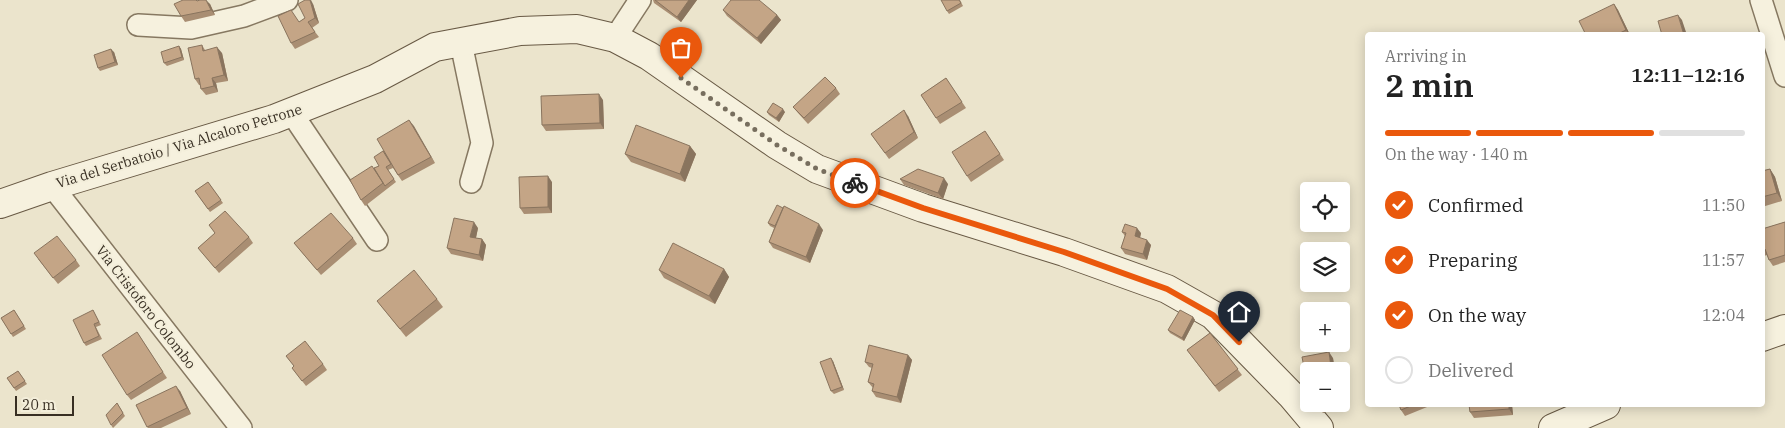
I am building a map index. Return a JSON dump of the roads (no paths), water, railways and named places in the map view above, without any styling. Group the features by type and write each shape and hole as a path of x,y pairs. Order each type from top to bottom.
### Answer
{"street":[{"path":"138,25 190,28 244,16 287,0"},
{"path":"615,38 640,0"},
{"path":"1761,0 1785,76"},
{"name":"Via del Serbatoio / Via Alcaloro Petrone","path":"0,204 291,112 375,79 435,47 520,31 577,30 615,38 649,56 777,145 817,169 923,208 1064,252 1167,289 1213,315 1292,396 1319,428"},
{"path":"461,43 482,143 471,182"},
{"path":"291,112 377,240"},
{"name":"Via Cristoforo Colombo","path":"52,186 241,428"},
{"path":"1765,336 1785,329"},
{"path":"1553,428 1601,407"}]}
